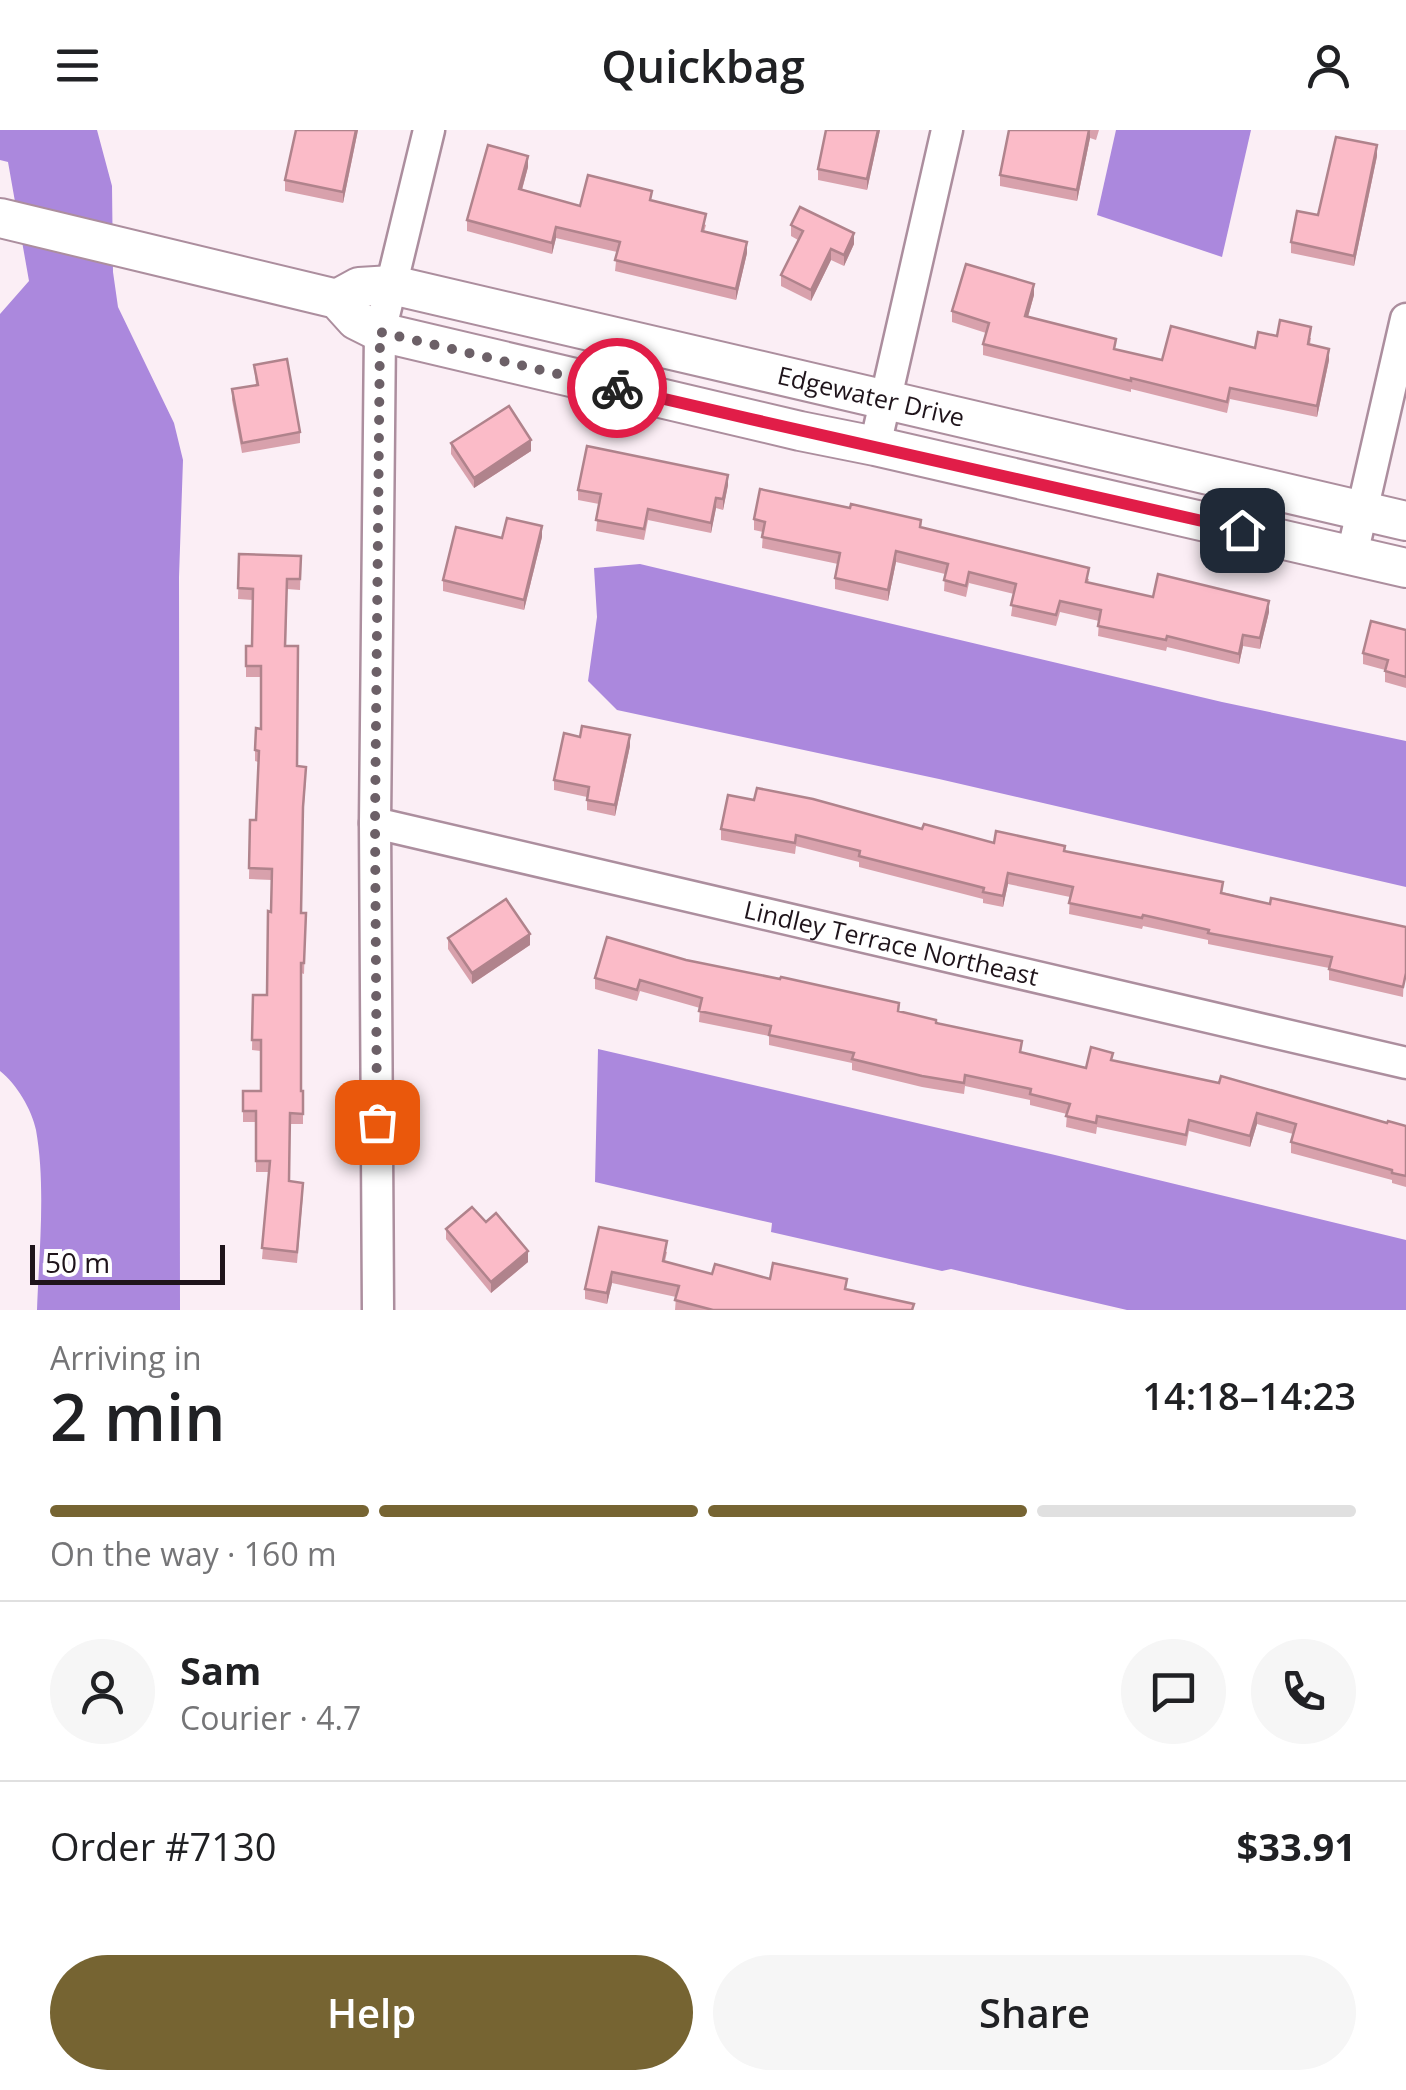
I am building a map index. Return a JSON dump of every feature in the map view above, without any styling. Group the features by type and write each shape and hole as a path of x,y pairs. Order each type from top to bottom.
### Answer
{"street":[{"path":"378,1310 375,823 380,332 428,130"},
{"path":"875,446 947,130"},
{"name":"Edgewater Drive","path":"2,218 336,299 356,320 380,332 800,432 1406,568"},
{"name":"Edgewater Drive","path":"336,299 359,288 392,285 1406,520"},
{"path":"1352,555 1406,319"},
{"name":"Lindley Terrace Northeast","path":"375,823 1406,1063"}],"shaded area":[{"path":"0,130 97,130 112,186 113,272 118,307 174,423 183,460 179,577 180,1310 37,1310 41,1197 36,1130 22,1098 0,1071 0,314 29,281 8,162 0,160"},
{"path":"1116,130 1251,130 1222,257 1097,215"},
{"path":"640,564 1222,702 1406,741 1406,887 939,779 617,710 588,681 597,617 594,568"},
{"path":"598,1049 1406,1240 1406,1310 1127,1310 771,1232 772,1223 595,1182"}],"building":[{"path":"296,130 356,130 343,192 285,180"},
{"path":"826,130 878,130 867,179 818,169"},
{"path":"1009,130 1089,130 1077,190 1000,175"},
{"path":"1336,137 1377,145 1354,256 1291,242 1297,211 1318,215"},
{"path":"488,145 528,156 519,189 580,206 588,175 652,191 650,200 706,214 702,231 747,242 736,289 615,260 620,242 556,227 552,243 467,220"},
{"path":"800,207 854,233 844,255 831,249 811,290 781,275 803,231 791,225"},
{"path":"966,264 1034,284 1025,316 1116,339 1114,349 1162,360 1171,326 1255,348 1258,332 1277,336 1280,320 1311,327 1308,344 1329,349 1317,406 1230,388 1227,402 983,344 989,323 952,311"},
{"path":"287,359 300,432 242,443 232,389 258,385 254,365"},
{"path":"509,406 531,440 474,478 451,443"},
{"path":"587,446 728,475 723,499 716,498 711,523 648,509 644,529 596,520 601,494 578,490"},
{"path":"760,489 921,520 920,527 1089,568 1086,582 1153,597 1158,574 1269,601 1260,638 1243,635 1239,654 1167,636 1166,640 1098,626 1101,610 1060,601 1056,615 1011,605 1016,584 969,572 966,586 944,580 948,564 896,551 888,590 835,578 840,553 762,537 765,522 754,519"},
{"path":"507,518 542,526 524,600 443,580 456,527 502,538"},
{"path":"239,554 301,556 300,579 287,579 285,646 298,646 297,766 306,767 301,913 306,913 301,963 303,1114 290,1113 289,1181 303,1183 297,1252 262,1248 270,1161 256,1161 256,1111 243,1111 243,1091 261,1091 261,1040 252,1040 253,995 267,995 272,869 249,868 250,820 256,820 259,751 255,750 256,728 261,729 261,666 246,666 246,646 252,646 253,589 238,588"},
{"path":"1371,621 1406,630 1406,677 1385,671 1388,660 1363,653"},
{"path":"582,726 630,735 615,805 587,800 589,787 554,780 564,733 580,737"},
{"path":"757,788 994,843 996,831 1065,846 1064,851 1223,882 1221,893 1270,904 1271,898 1406,927 1403,987 1329,969 1332,957 1208,933 1209,930 1143,915 1142,918 1069,903 1073,887 1008,873 1003,896 796,835 795,843 721,829 728,795 754,800"},
{"path":"506,899 530,934 472,973 448,938"},
{"path":"607,937 686,960 899,1003 898,1011 1022,1041 1020,1052 1086,1068 1091,1047 1113,1053 1111,1060 1219,1083 1221,1076 1406,1126 1406,1176 1291,1142 1296,1124 1257,1113 1250,1136 1189,1120 1186,1135 1097,1116 1096,1123 1066,1116 1070,1104 1030,1094 1031,1089 965,1075 964,1083 922,1076 852,1059 854,1053 769,1035 771,1026 699,1011 702,998 640,980 637,990 595,978"},
{"path":"472,1207 486,1222 496,1213 528,1251 491,1282 446,1229"},
{"path":"599,1227 667,1241 663,1261 712,1274 715,1264 770,1279 773,1263 847,1279 845,1289 914,1304 912,1310 713,1310 675,1300 679,1286 612,1272 607,1293 585,1289"}],"way so far":[{"path":"377,1122 375,823 380,332 617,388"}],"route":[{"path":"617,388 1242,530"}]}
